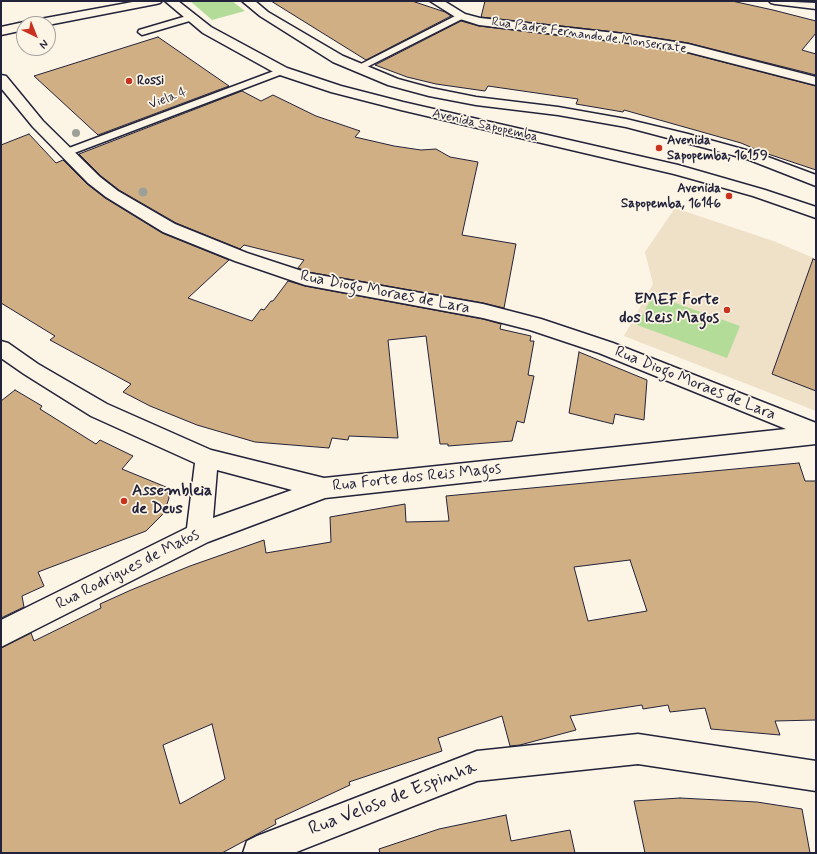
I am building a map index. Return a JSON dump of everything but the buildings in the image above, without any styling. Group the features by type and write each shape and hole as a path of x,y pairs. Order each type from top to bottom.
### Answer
{"street":[{"path":"56,20 156,1"},
{"name":"Avenida Sapopemba","path":"171,1 190,18 207,30 282,71 336,89 401,106 678,170 759,193 816,213"},
{"name":"Avenida Sapopemba","path":"248,1 264,14 316,46 358,68 393,82 429,92 476,101 558,111 626,123 752,156 816,181"},
{"name":"Rua Padre Fernando de Monserrate","path":"436,1 493,23 624,38 688,48 815,79"},
{"path":"775,1 816,6"},
{"path":"797,4 816,12"},
{"path":"1,31 16,28"},
{"name":"Rua Diogo Moraes de Lara","path":"1,79 9,100 94,180 112,194 168,228 241,257 305,280 483,311 534,324 606,348 816,432"},
{"name":"Rua Forte dos Reis Magos","path":"1,348 31,369 100,410 207,458 324,488 816,435"},
{"path":"199,534 207,458"},
{"name":"Rua Rodrigues de Matos","path":"1,634 199,534 324,488"},
{"name":"Rua Veloso de Espinha","path":"259,853 268,847 477,766 638,749 816,776"}],"lane":[{"path":"358,68 457,10"},
{"path":"142,32 190,18"},
{"name":"Viela 4","path":"65,153 282,71"}],"shaded area":[{"name":"EMEF Forte dos Reis Magos","path":"675,208 776,242 816,259 816,411 624,336 653,284 645,252"}],"green space":[{"path":"190,1 232,1 245,11 212,20"},
{"path":"653,295 740,326 727,358 637,325"}],"place":[{"name":"Rossi","path":"129,81"},
{"name":"Avenida Sapopemba, 16159","path":"659,148"},
{"name":"Avenida Sapopemba, 16146","path":"729,196"},
{"name":"EMEF Forte dos Reis Magos","path":"727,310"},
{"name":"Assembleia de Deus","path":"124,501"}]}
